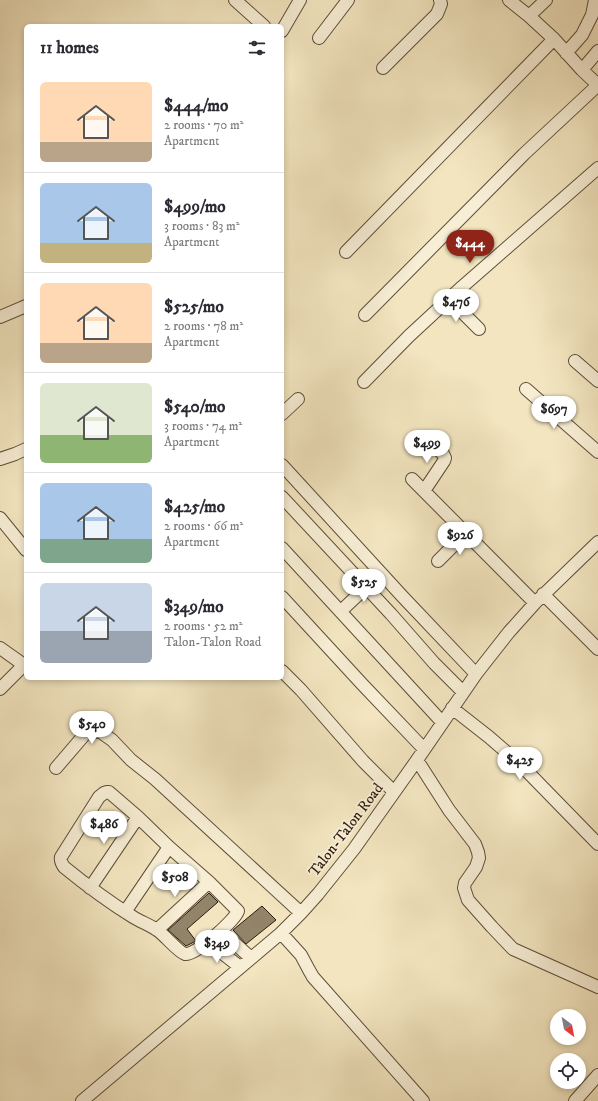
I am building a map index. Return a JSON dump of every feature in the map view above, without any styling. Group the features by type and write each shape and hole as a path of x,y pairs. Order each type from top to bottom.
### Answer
{"street":[{"path":"235,0 262,24"},
{"path":"284,28 300,0"},
{"path":"319,38 348,0"},
{"path":"383,68 437,14 441,4 440,0"},
{"path":"365,315 524,154 598,85 554,39 509,0"},
{"path":"529,16 546,0"},
{"path":"566,53 582,35 592,15 595,0"},
{"path":"346,252 554,39"},
{"path":"582,70 598,51"},
{"path":"364,382 409,336 449,299 598,168"},
{"path":"449,299 479,329"},
{"path":"0,317 24,307"},
{"path":"575,360 598,381"},
{"path":"526,389 598,452"},
{"path":"284,412 298,399"},
{"path":"424,491 445,458 443,454 425,438"},
{"path":"0,458 24,450"},
{"path":"284,467 476,674"},
{"path":"412,479 466,533 539,598 596,643"},
{"path":"284,499 434,663 463,692"},
{"path":"0,518 24,548"},
{"path":"437,561 466,533"},
{"name":"Talon-Talon Road","path":"82,1101 281,933 301,913 344,861 417,760 463,692 508,632 539,598 598,542"},
{"path":"284,550 442,722"},
{"path":"340,611 381,573"},
{"path":"284,598 362,684 424,749"},
{"path":"0,648 24,663"},
{"path":"0,689 24,665"},
{"path":"284,674 301,690 363,761 394,792"},
{"path":"452,708 519,763 598,844"},
{"path":"56,768 86,733 97,731 102,733 112,740 131,760 155,779 301,913"},
{"path":"417,760 449,810 475,844 478,852 476,867 465,883 464,888 468,900 513,949 598,987"},
{"path":"109,792 138,817 209,882 238,911 237,915 221,931 190,954 183,954 157,930 134,918 90,888 64,867 60,861 61,857 99,797 104,793 109,792"},
{"path":"90,888 138,817"},
{"path":"125,912 169,847"},
{"path":"157,930 209,882"},
{"path":"221,931 251,958"},
{"path":"281,933 301,955 313,977 423,1101"},
{"path":"208,942 240,967"},
{"path":"575,1101 598,1075"}],"building":[{"path":"209,893 218,902 187,929 196,941 186,946 168,930"},
{"path":"262,906 276,920 246,944 233,930"}]}
